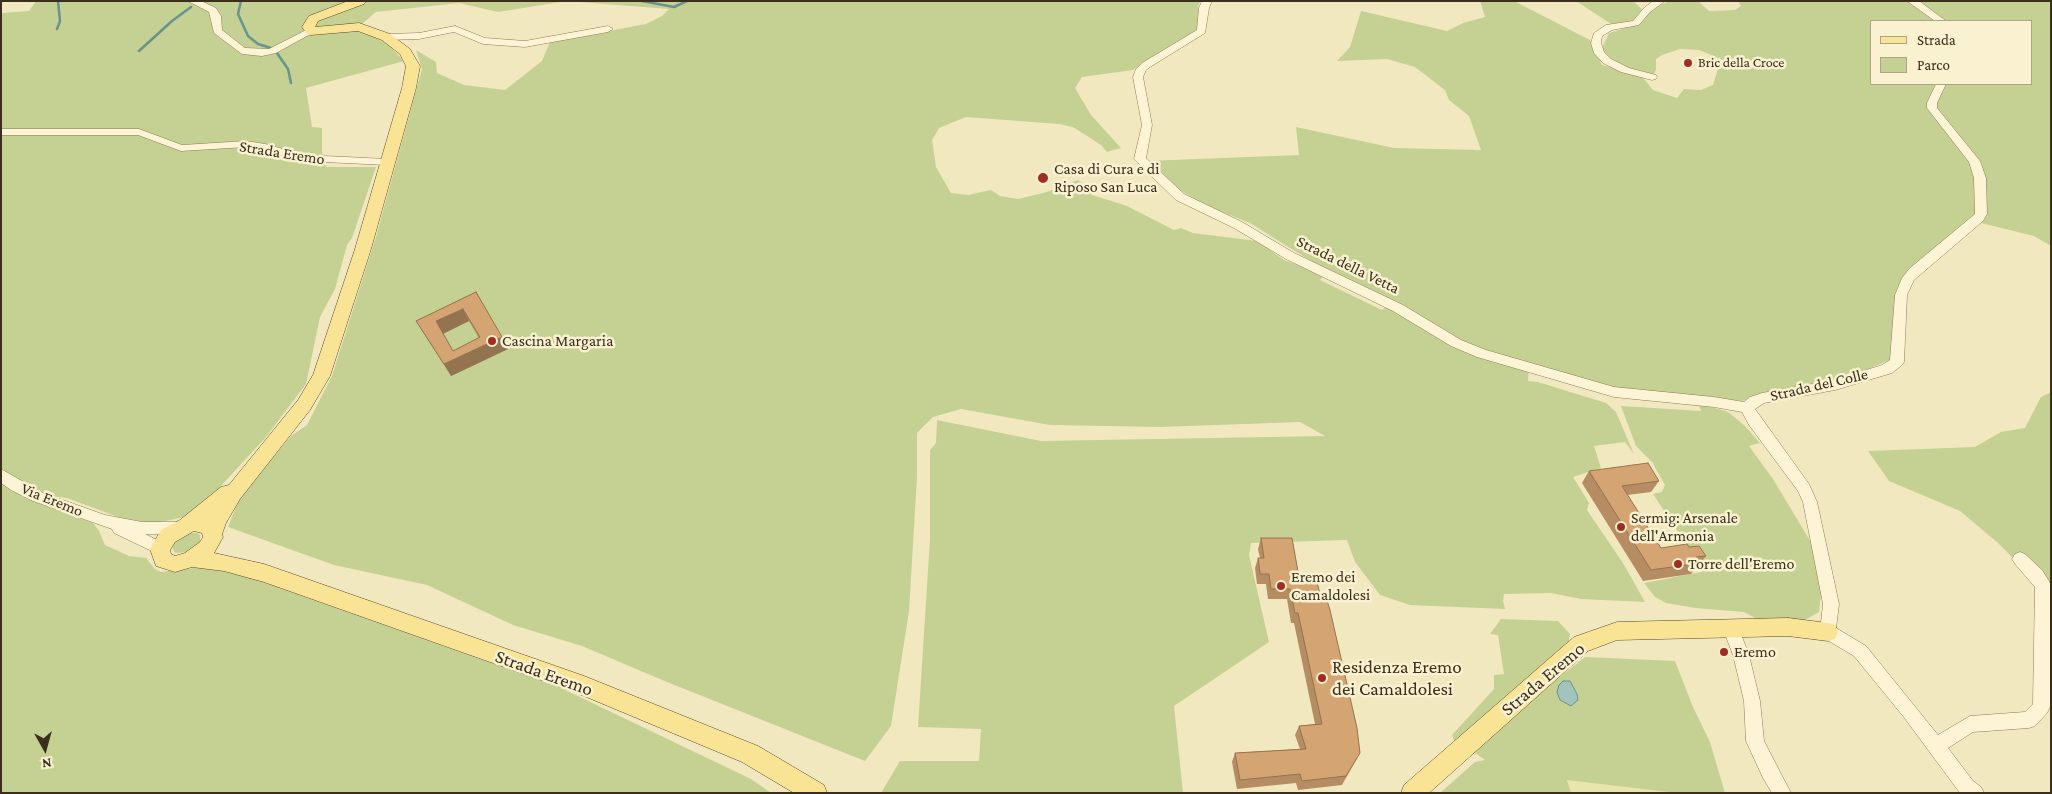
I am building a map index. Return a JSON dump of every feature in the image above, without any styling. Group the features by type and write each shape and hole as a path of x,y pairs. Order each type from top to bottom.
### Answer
{"main road":[{"path":"242,480 168,536 160,549 163,560 168,563 184,562 192,559 207,548 225,507 242,480 289,424 318,383 362,249 409,88 413,66 404,52 386,37 359,27 311,31 308,27 313,19 334,9 360,1"},
{"path":"183,526 207,524 213,534"},
{"name":"Strada Eremo","path":"213,534 218,545 260,566 264,573"},
{"name":"Strada Eremo","path":"192,559 224,563 264,573 576,683 750,754 816,793"},
{"name":"Strada Eremo","path":"1412,793 1580,644 1617,631 1788,627 1828,632"}],"street":[{"path":"193,1 213,10 216,16 217,31 242,50 262,53 272,51 311,31"},
{"name":"Strada della Vetta","path":"1207,1 1204,8 1202,31 1146,65 1141,69 1138,77 1147,125 1140,160 1180,197 1238,225 1290,256 1398,308 1456,343 1482,354 1614,392 1714,402 1747,408"},
{"path":"1652,77 1619,68 1607,61 1599,54 1596,44 1597,35 1609,27 1636,23 1660,1"},
{"path":"1912,1 1940,20"},
{"path":"386,37 419,36 455,29 483,41 525,44 608,29"},
{"name":"Strada del Colle","path":"1828,632 1831,604 1810,502 1804,488 1754,421 1747,408 1762,398 1835,385 1888,369 1897,362 1901,295 1908,278 1979,218 1981,214 1980,178 1974,161 1932,108 1932,103 1941,85"},
{"name":"Strada Eremo","path":"1,132 139,132 181,148 246,144 265,147 303,158 387,162"},
{"name":"Via Eremo","path":"1,475 16,486 38,497 105,521 160,549"},
{"name":"Via Eremo","path":"105,521 142,528 183,526"},
{"path":"1935,745 1950,738 1970,724 2030,720 2041,707 2043,586 2036,575 2020,559"},
{"path":"1731,629 1742,655 1752,702 1755,741 1769,772 1782,793"},
{"name":"Strada Eremo","path":"1828,632 1860,651 1966,787 1975,793"}],"shaded area":[{"path":"1567,779 1677,793 1571,793"}],"green space":[{"path":"36,1 567,1 498,12 459,3 376,12 355,30 368,33 389,45 404,61 306,88 312,127 322,128 322,152 326,167 376,167 352,238 347,245 335,289 320,317 306,384 266,437 220,487 221,493 184,517 161,522 144,522 121,518 67,498 52,496 44,505 93,523 105,545 129,556 146,558 155,569 161,572 211,566 246,576 559,687 751,779 771,793 1,793 1,13 29,11"},
{"path":"567,1 1201,1 1198,6 1198,29 1133,70 1082,77 1075,88 1091,115 1121,148 1107,152 1101,145 1073,127 1059,124 966,117 939,128 932,140 936,167 951,193 968,195 991,190 1000,196 1018,199 1047,192 1078,180 1088,187 1092,195 1127,206 1174,230 1181,228 1193,233 1257,241 1284,260 1324,275 1320,280 1382,310 1392,302 1327,271 1250,223 1207,206 1173,186 1146,161 1299,155 1296,127 1394,148 1481,150 1469,116 1449,100 1445,90 1415,67 1387,59 1337,61 1350,47 1361,11 1447,31 1463,23 1485,17 1480,1 1514,1 1590,40 1602,65 1640,74 1653,90 1677,98 1684,89 1701,90 1713,85 1721,59 1699,50 1680,49 1656,59 1656,70 1652,77 1611,62 1602,48 1609,33 1639,24 1647,10 1668,2 1698,1 1709,11 1735,10 1741,6 1738,1 2051,1 2051,246 2034,236 1973,221 1897,288 1892,359 1863,371 1741,401 1612,388 1529,365 1528,381 1538,382 1606,403 1616,412 1634,454 1625,442 1594,446 1601,468 1573,477 1589,503 1587,510 1623,563 1645,602 1581,599 1551,593 1504,594 1505,609 1410,605 1380,595 1355,562 1347,540 1251,543 1249,555 1269,642 1174,706 1183,793 881,793 900,761 979,761 981,729 918,727 930,539 930,450 936,443 937,420 1041,441 1325,436 1300,422 1161,427 1050,425 961,409 933,417 917,433 917,477 909,611 891,726 865,761 582,646 513,625 427,585 334,565 228,527 240,497 291,436 307,425 332,376 376,237 422,69 416,50 436,62 437,73 464,85 505,90 542,61 550,42 646,24 662,16 669,9"},
{"path":"1576,1 1633,1 1643,10 1633,21 1611,24"},
{"path":"2051,392 2051,596 1998,543 1960,511 1889,481 1868,451 1975,447 2001,432 2025,428 2041,397"},
{"path":"1698,403 1728,412 1744,425 1760,443 1749,446 1773,479 1812,544 1822,586 1819,612 1803,621 1759,620 1744,612 1695,608 1666,603 1655,597 1644,583 1701,572 1691,552 1653,494 1662,492 1665,485 1652,462 1636,446 1621,406 1701,411"},
{"path":"189,533 200,535 200,542 188,552 175,553 172,547 173,544"},
{"path":"1501,619 1558,621 1570,634 1568,646 1455,744 1452,735 1494,689 1494,675 1504,674 1498,635 1490,634"},
{"path":"1585,657 1675,661 1693,707 1710,742 1725,793 1677,793 1567,780 1571,793 1440,793 1475,762 1485,760 1474,752 1532,699"}],"water":[{"path":"1563,681 1570,681 1577,694 1578,700 1571,706 1560,700 1557,692 1559,685"}],"building":[{"path":"476,292 502,337 444,364 416,321","holes":["463,309 480,337 453,351 436,321"]},
{"path":"1648,463 1659,481 1622,486 1661,548 1687,544 1689,547 1699,546 1706,556 1696,557 1700,563 1651,570 1589,471"},
{"path":"1261,538 1292,538 1299,577 1316,577 1320,595 1325,594 1357,728 1360,753 1346,776 1302,781 1300,774 1240,780 1235,753 1306,749 1299,726 1322,724 1298,613 1295,613 1290,589 1271,589 1269,574 1260,574 1258,558 1264,558"}],"waterway":[{"path":"57,29 60,21 58,1"},
{"path":"241,1 238,14 248,36 258,44 271,48"},
{"path":"642,1 674,7 687,1"},
{"path":"139,51 172,21 191,7"},
{"path":"277,53 288,69 291,83"}],"place":[{"name":"Bric della Croce","path":"1688,63"},
{"name":"Casa di Cura e di Riposo San Luca","path":"1043,178"},
{"name":"Cascina Margaria","path":"492,341"},
{"name":"Sermig: Arsenale dell'Armonia","path":"1621,527"},
{"name":"Torre dell'Eremo","path":"1678,564"},
{"name":"Eremo dei Camaldolesi","path":"1281,586"},
{"name":"Eremo","path":"1724,652"},
{"name":"Residenza Eremo dei Camaldolesi","path":"1322,678"}]}
